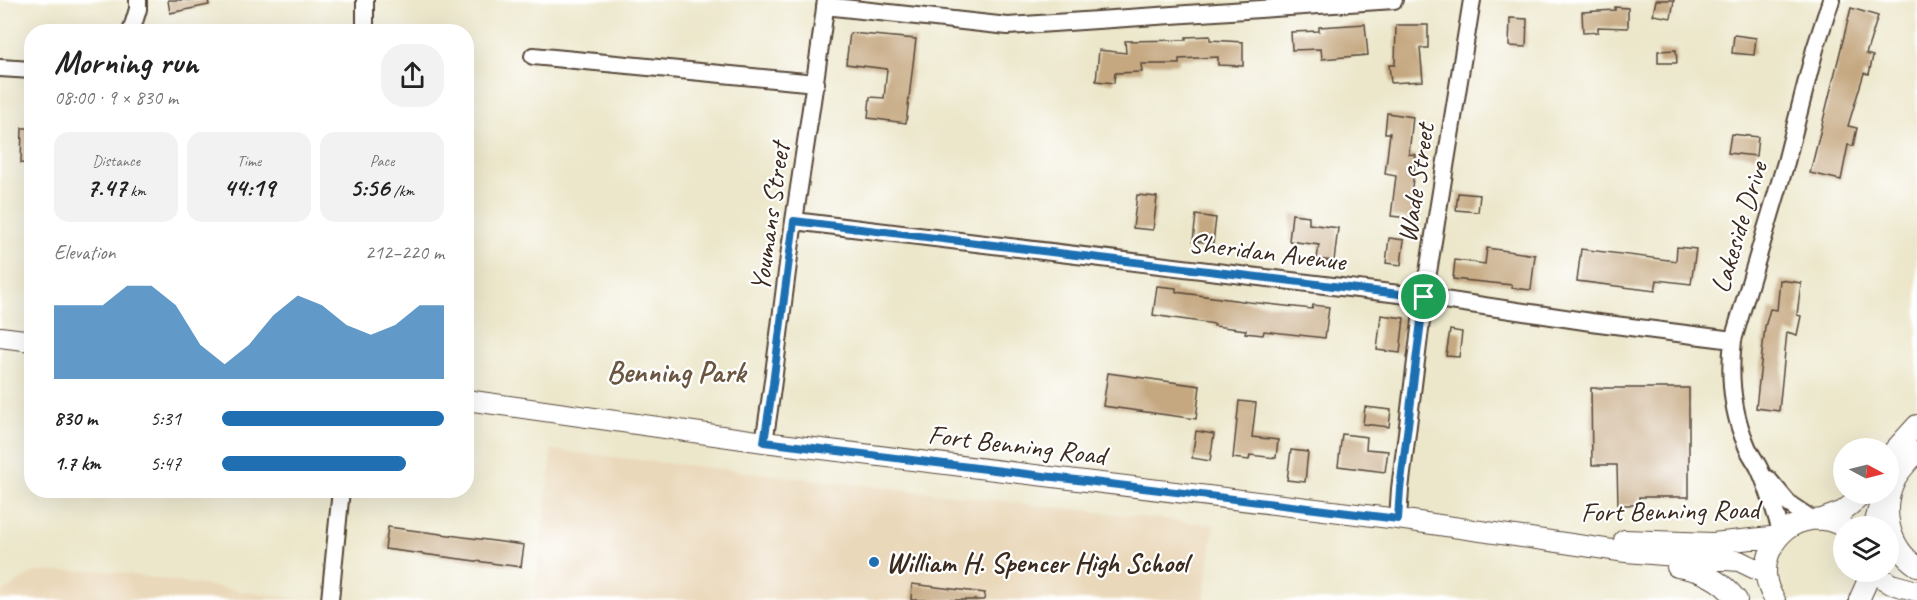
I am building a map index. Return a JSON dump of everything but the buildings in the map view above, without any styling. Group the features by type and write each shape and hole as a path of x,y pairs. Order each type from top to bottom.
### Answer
{"street":[{"path":"133,24 138,0"},
{"path":"364,24 365,0"},
{"path":"826,3 1008,26 1394,0"},
{"name":"Wade Street","path":"1398,519 1424,297 1472,0"},
{"name":"Lakeside Drive","path":"1781,535 1759,469 1746,445 1734,401 1730,366 1733,340 1786,162 1815,49 1831,0"},
{"name":"Youmans Street","path":"764,442 826,3"},
{"path":"533,56 816,83"},
{"path":"0,68 24,70"},
{"name":"Sheridan Avenue","path":"794,221 1424,297 1733,340"},
{"path":"0,337 24,340"},
{"name":"Fort Benning Road","path":"474,401 764,442 1398,519 1626,552 1739,561 1768,590"},
{"path":"1899,445 1917,425"},
{"path":"1899,475 1917,452"},
{"name":"Lakeside Drive","path":"1759,469 1789,504 1816,520"},
{"path":"330,600 339,498"},
{"name":"Fort Benning Road","path":"1560,542 1581,538 1713,543 1781,535 1791,526 1843,511 1852,504"},
{"path":"1890,504 1891,532 1894,542 1917,566"},
{"path":"1816,520 1833,522"},
{"path":"1768,590 1767,560 1772,547 1781,535"},
{"path":"1626,552 1643,560 1699,571 1717,580 1730,590 1737,600"},
{"path":"1859,600 1867,582"},
{"path":"1888,582 1917,591"}],"shaded area":[{"name":"William H. Spencer High School","path":"552,450 1214,525 1203,600 534,600"},
{"path":"101,570 304,600 0,600 0,594 34,572"}],"place":[{"name":"William H. Spencer High School","path":"874,562"}],"district":[{"name":"Benning Park","path":"676,372"}],"route":[{"path":"794,221 1424,297 1398,519 764,442 794,221"}]}
